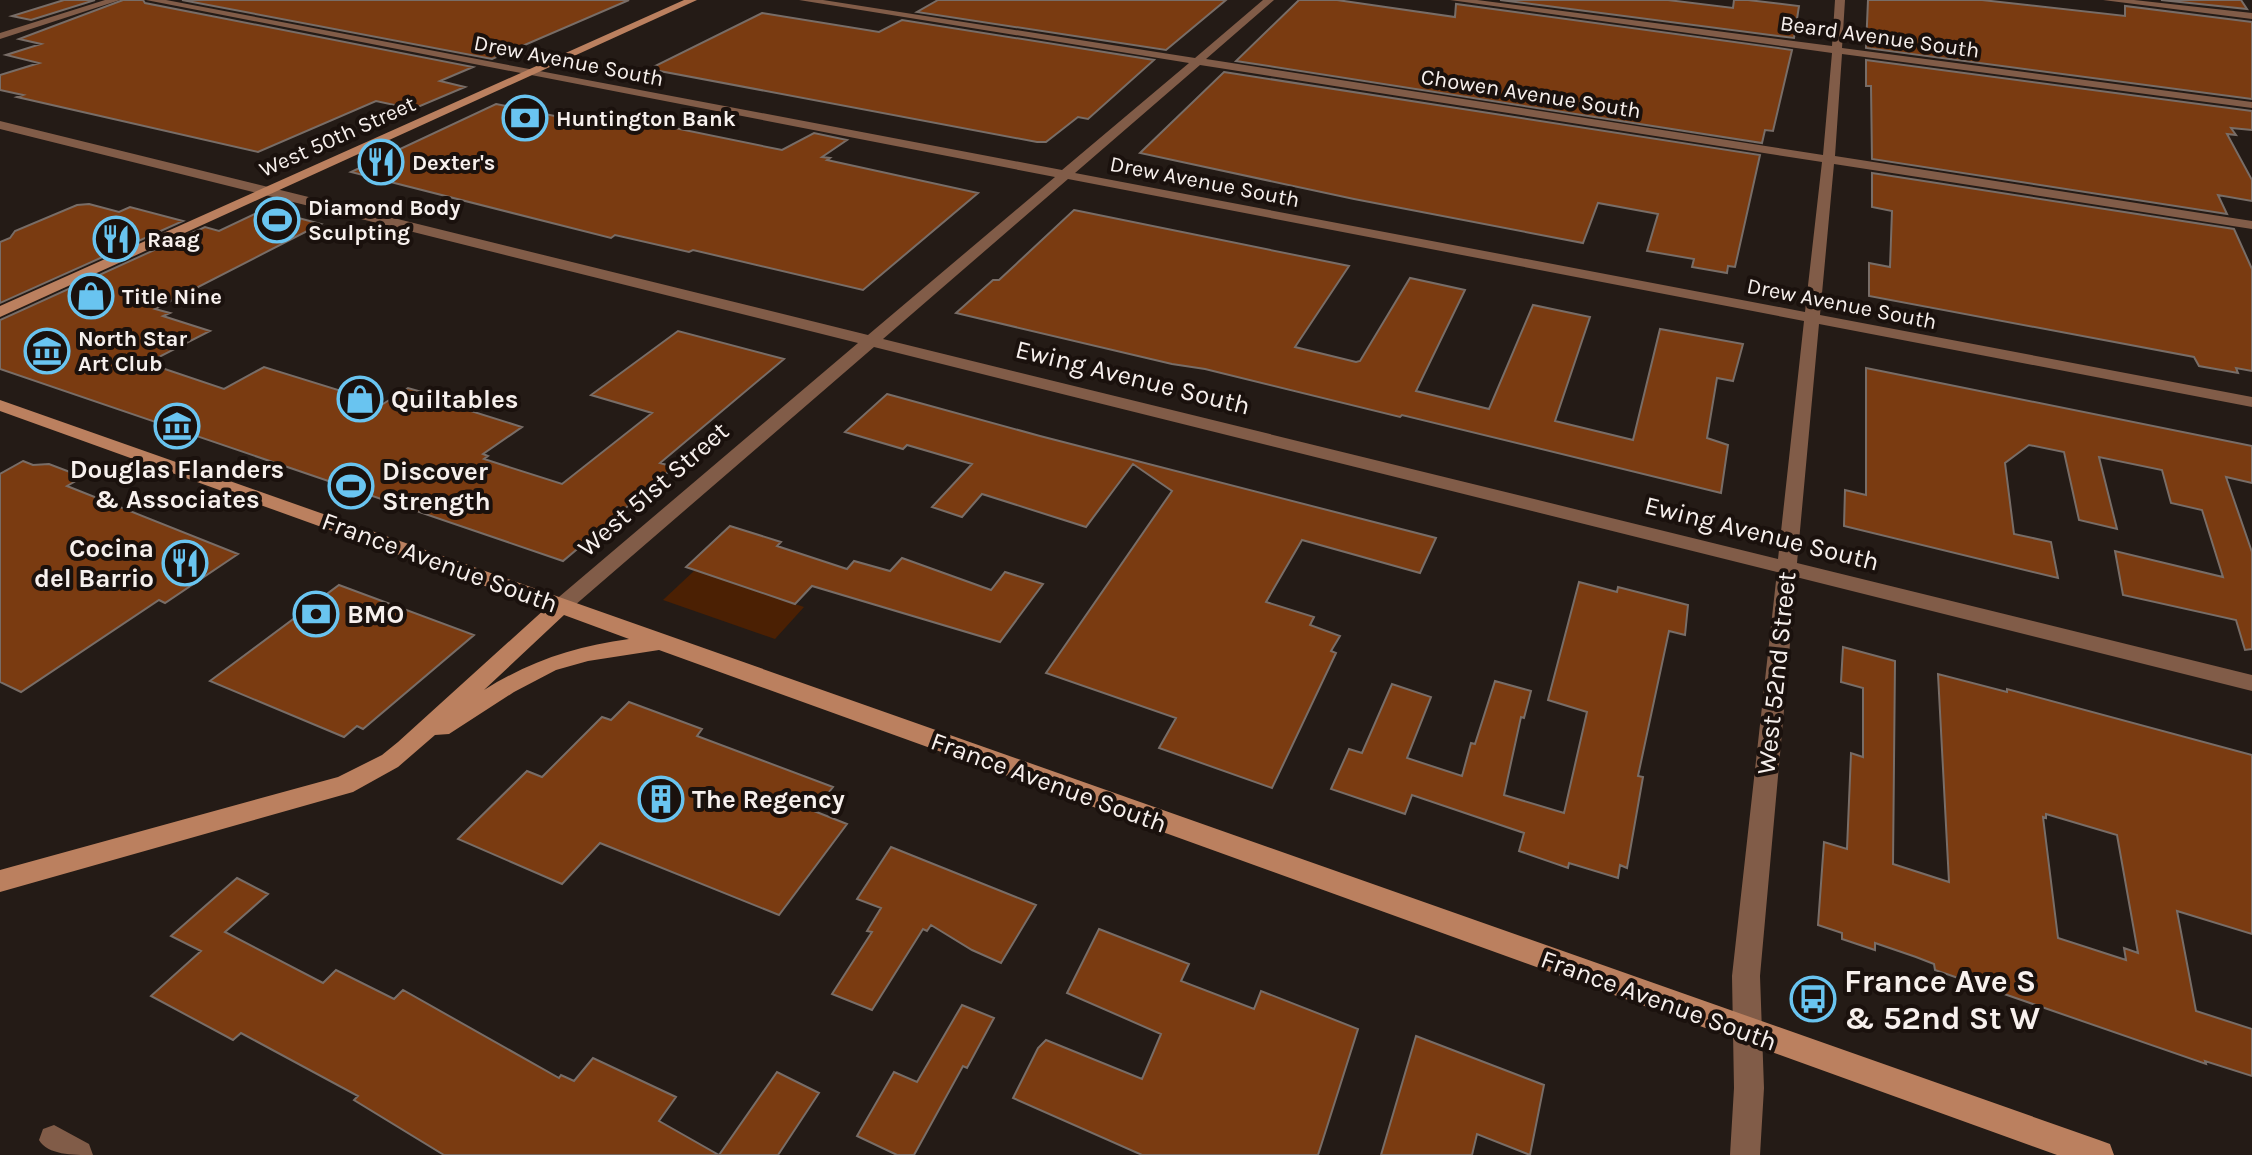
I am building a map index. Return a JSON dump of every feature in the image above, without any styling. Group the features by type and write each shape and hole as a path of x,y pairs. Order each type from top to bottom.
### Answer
{"main road":[{"name":"West 50th Street","path":"0,312 692,0"},
{"name":"France Avenue South","path":"0,405 2099,1155"},
{"name":"West 51st Street","path":"0,881 345,785 390,761 406,748 560,607"},
{"path":"406,748 549,664 659,642"}],"street":[{"path":"0,36 115,0"},
{"name":"Drew Avenue South","path":"151,0 2252,402"},
{"name":"Chowen Avenue South","path":"804,0 2252,225"},
{"name":"West 51st Street","path":"560,607 1269,0"},
{"name":"Beard Avenue South","path":"1455,0 2252,105"},
{"name":"West 52nd Street","path":"1745,1155 1746,976 1828,159 1840,0"},
{"path":"2108,0 2252,16"},
{"name":"Ewing Avenue South","path":"0,125 1787,565 2252,683"}],"shaded area":[{"path":"695,570 804,607 775,639 663,600"}],"building":[{"path":"64,0 95,0 31,20 12,16"},
{"path":"123,0 143,0 145,3 473,67 440,81 465,87 413,109 376,101 258,152 17,97 23,95 0,90 0,75 39,63 6,55 41,44 19,39"},
{"path":"182,0 629,0 492,59"},
{"path":"938,0 1226,0 1166,50 917,12"},
{"path":"1299,0 1337,0 1455,17 1456,4 1792,50 1773,131 1765,130 1762,143 1236,61"},
{"path":"1500,0 1668,0 1733,8 1734,0 1748,0 1799,6 1794,38"},
{"path":"1868,0 1982,0 2125,16 2125,6 2252,22 2252,99 1866,48"},
{"path":"2161,0 2241,0 2247,9"},
{"path":"762,13 879,32 902,20 1154,60 1088,119 1078,117 1046,142 649,69"},
{"path":"1866,60 2252,111 2252,130 2231,128 2236,135 2227,134 2252,180 2252,201 2218,195 2227,214 1872,159 1871,86 1866,86"},
{"path":"1224,72 1760,155 1735,267 1728,266 1727,273 1692,267 1694,259 1647,251 1658,214 1598,203 1583,243 1354,199 1140,153"},
{"path":"496,104 604,126 621,117 782,150 814,133 847,140 822,157 830,158 827,160 978,193 863,290 693,250 689,252 615,235 611,238 351,172"},
{"path":"1872,173 2234,229 2252,269 2252,371 2236,368 2238,373 2199,366 2194,357 1869,296 1869,263 1890,267 1892,211 1872,207"},
{"path":"89,204 119,212 130,207 183,221 0,303 0,242 10,238 15,231 77,205"},
{"path":"265,209 321,224 155,309 170,313 163,316 210,331 147,363 224,389 264,367 383,404 408,388 447,399 442,402 522,427 483,454 488,456 484,459 562,484 652,413 591,395 678,331 784,359 660,463 674,467 563,561 0,369 0,320 205,227 219,231"},
{"path":"1074,210 1349,266 1295,347 1356,362 1360,361 1410,278 1465,290 1416,391 1489,409 1533,305 1590,317 1555,421 1633,440 1660,329 1743,344 1733,381 1717,378 1707,438 1728,445 1721,493 1402,415 956,313 993,280 999,280"},
{"path":"1866,368 2252,446 2252,483 2226,477 2252,552 2252,649 2245,650 2236,620 2123,595 2115,551 2223,577 2202,510 2171,503 2162,470 2099,457 2117,529 2079,520 2064,452 2029,445 2005,463 2014,534 2051,542 2058,578 1844,526 1845,490 1866,495"},
{"path":"887,394 1436,538 1420,573 1302,540 1266,602 1314,617 1310,625 1340,636 1331,651 1336,653 1272,788 1159,748 1176,718 1046,673 1172,491 1133,464 1086,527 982,494 962,517 932,507 972,464 907,445 903,449 845,432"},
{"path":"23,461 33,465 49,464 83,477 67,486 238,554 165,603 159,600 21,692 0,682 0,474"},
{"path":"730,526 781,542 777,546 847,569 854,561 890,571 902,558 991,590 1005,572 1043,584 1000,642 812,586 795,604 686,567"},
{"path":"1579,582 1617,592 1618,587 1688,605 1685,635 1669,631 1638,776 1643,777 1627,868 1620,865 1618,878 1569,863 1568,868 1519,851 1524,833 1412,795 1405,814 1331,789 1349,749 1362,753 1392,684 1431,697 1407,758 1462,776 1495,681 1531,691 1524,718 1521,717 1504,795 1564,813 1587,712 1548,700"},
{"path":"339,585 474,635 363,729 357,726 344,737 210,681"},
{"path":"1843,647 1895,661 1893,864 1949,882 1938,674 2007,692 2007,689 2252,755 2252,934 2177,911 2196,1011 2252,1029 2252,1076 2205,1061 2206,1064 1935,970 1934,964 1875,943 1875,950 1842,939 1842,933 1818,925 1824,842 1847,849 1851,753 1863,757 1863,688 1841,682","holes":["2046,814 2117,835 2138,953 2124,948 2126,960 2058,938 2043,817 2046,818"]},
{"name":"The Regency","path":"629,702 702,729 697,736 833,787 814,811 847,824 779,915 600,843 562,884 458,839 527,771 542,777 602,717 611,720"},
{"path":"891,847 1036,905 1001,963 972,950 931,925 927,931 923,929 872,1010 832,994 872,932 867,931 881,908 857,899"},
{"path":"237,878 268,894 225,932 323,983 336,970 394,999 403,990 559,1078 561,1075 574,1081 593,1058 676,1097 659,1121 719,1155 444,1155 354,1100 358,1096 241,1033 233,1040 151,996 201,951 171,936"},
{"path":"1099,929 1189,964 1181,981 1254,1009 1261,991 1358,1029 1318,1155 1142,1155 1013,1098 1038,1048 1046,1040 1142,1079 1161,1034 1067,993"},
{"path":"962,1005 994,1018 967,1068 963,1066 914,1155 897,1155 857,1136 894,1072 917,1082"},
{"path":"1416,1036 1544,1085 1530,1155 1477,1134 1472,1155 1381,1155"},
{"path":"777,1072 819,1093 778,1155 719,1155"}],"place":[{"name":"Huntington Bank","path":"525,118"},
{"name":"Dexter's","path":"381,162"},
{"name":"Diamond Body Sculpting","path":"277,220"},
{"name":"Raag","path":"116,239"},
{"name":"Title Nine","path":"91,296"},
{"name":"North Star Art Club","path":"47,351"},
{"name":"Quiltables","path":"360,399"},
{"name":"Douglas Flanders & Associates","path":"177,426"},
{"name":"Discover Strength","path":"351,486"},
{"name":"Cocina del Barrio","path":"185,563"},
{"name":"BMO","path":"316,614"},
{"name":"The Regency","path":"661,799"},
{"name":"France Ave S & 52nd St W","path":"1813,999"}]}
